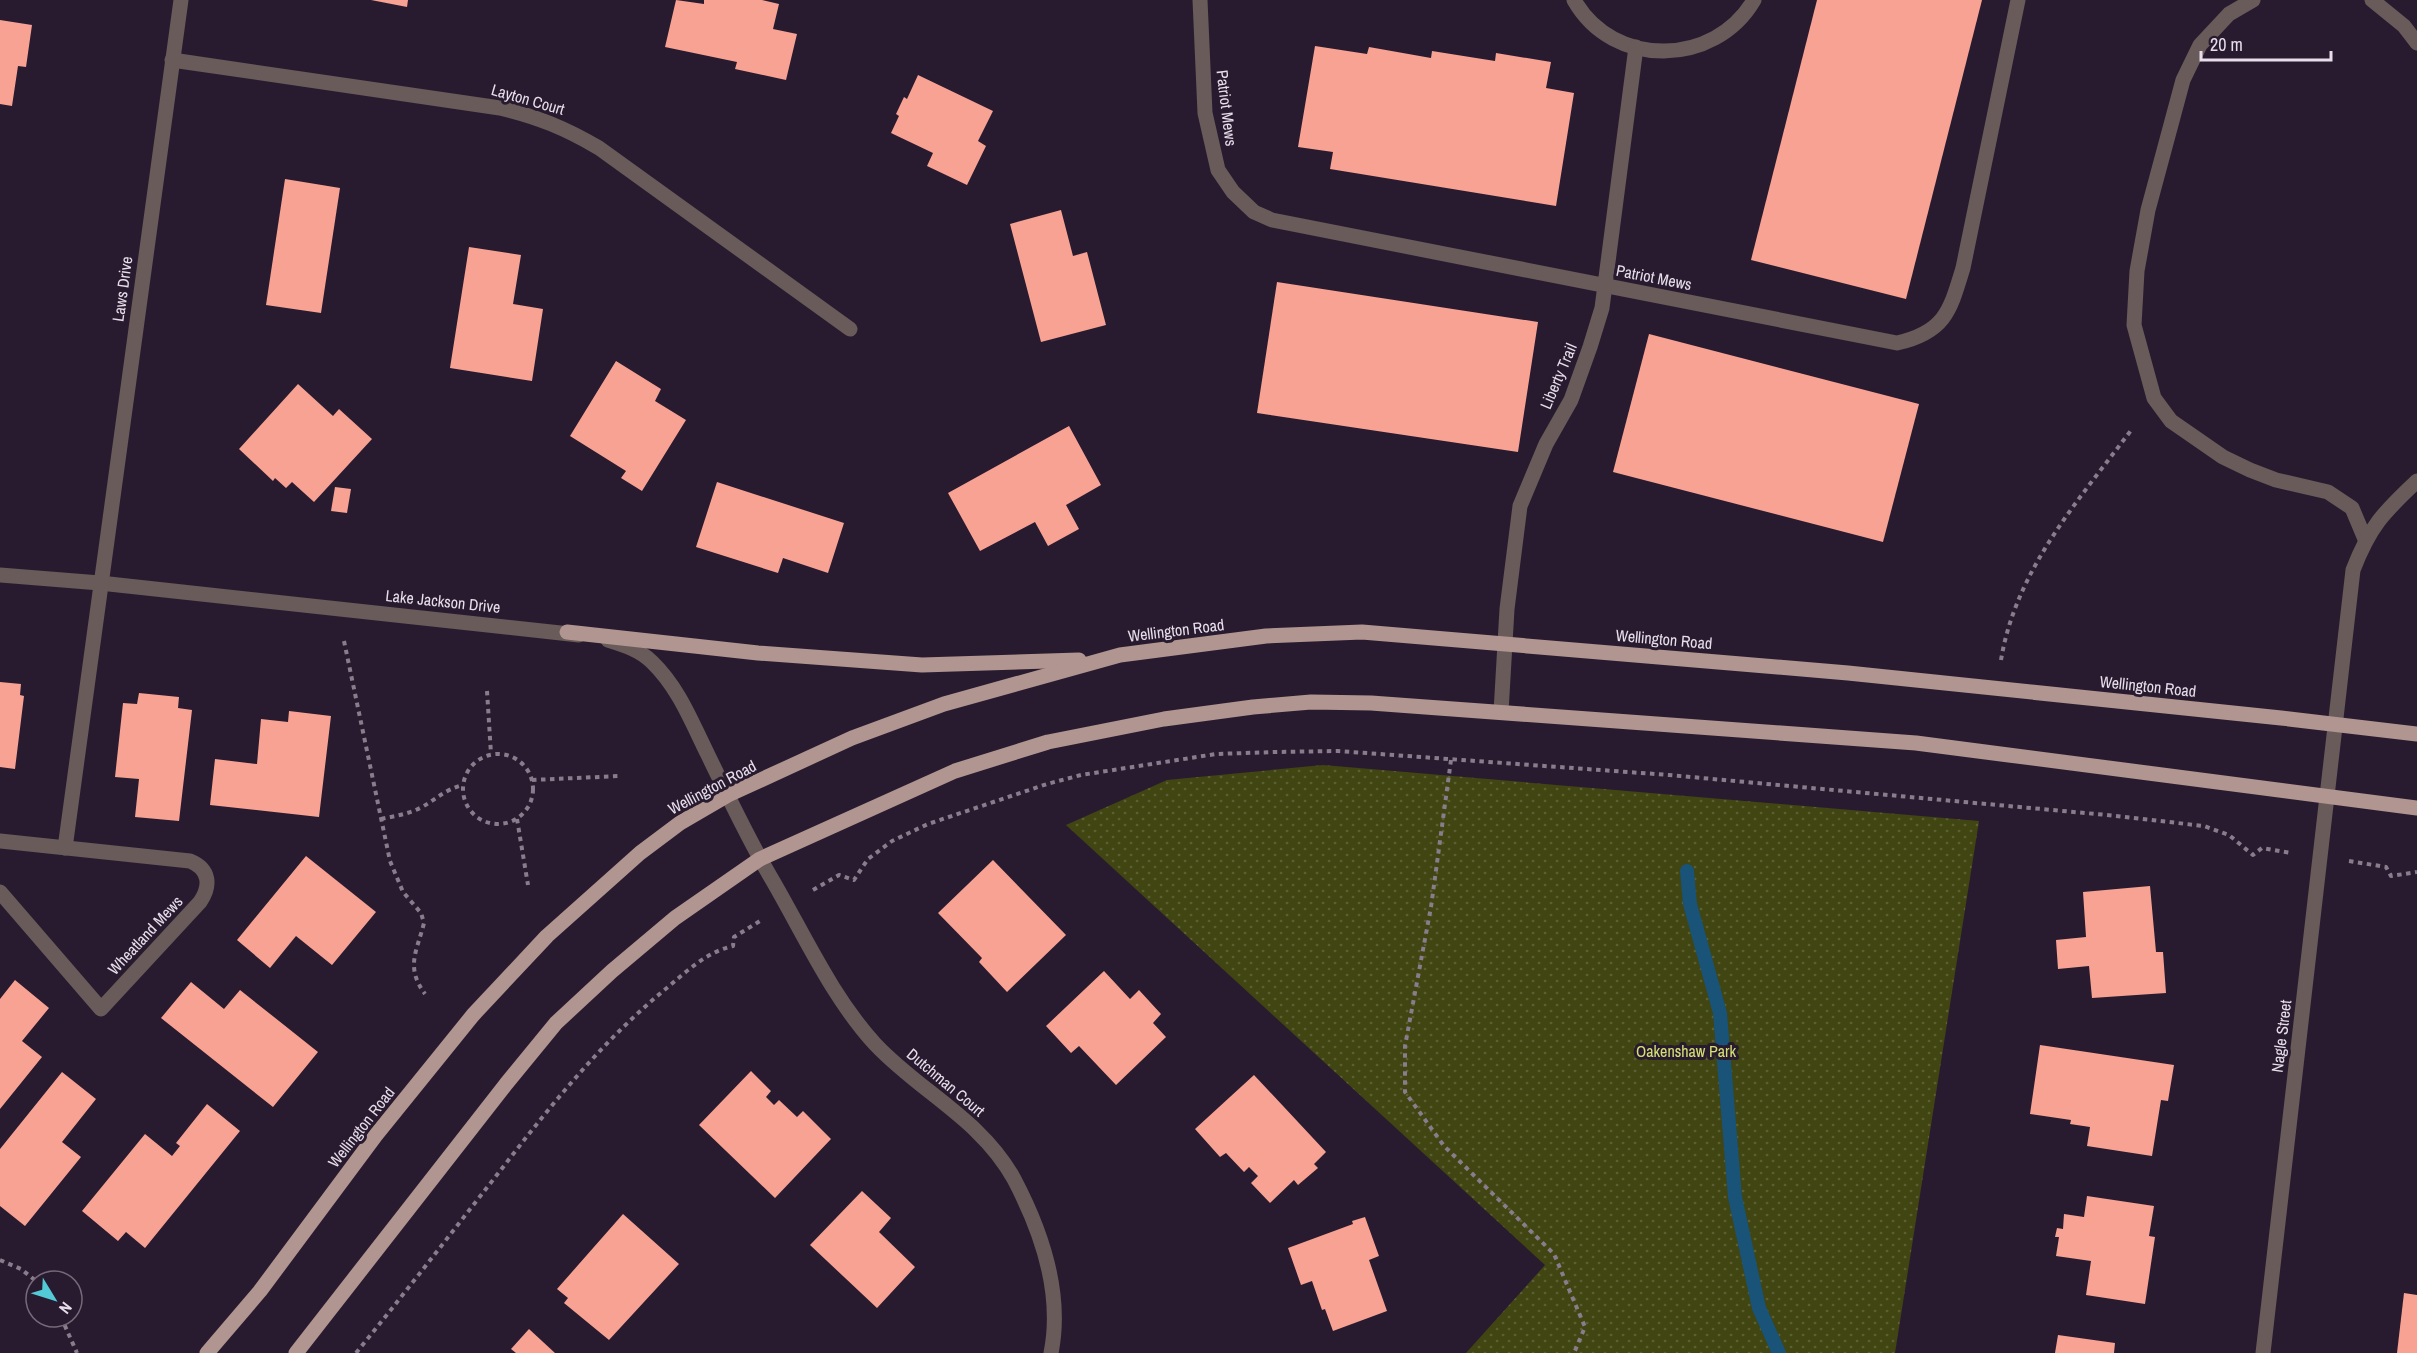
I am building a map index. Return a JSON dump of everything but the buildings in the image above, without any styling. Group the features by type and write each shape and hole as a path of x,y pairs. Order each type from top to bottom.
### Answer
{"main road":[{"path":"567,632 770,654 922,665 1103,660"},
{"name":"Wellington Road","path":"207,1353 260,1291 376,1135 473,1015 547,936 639,853 680,823 728,795 852,738 944,704 1120,655 1266,636 1362,632 1859,674 2417,734"},
{"path":"296,1353 556,1023 612,971 675,918 760,859 955,771 1048,742 1186,716 1311,702 1371,703 1916,743 2417,808"}],"street":[{"name":"Laws Drive","path":"100,583 181,0"},
{"name":"Patriot Mews","path":"1200,0 1205,113 1218,170 1233,192 1254,212 1272,220 1897,343 1918,338 1946,316 1958,286 2018,0"},
{"path":"1574,0 1580,10 1599,29 1623,44 1649,51 1677,52 1704,44 1728,31 1748,11 1755,0"},
{"path":"2253,0 2229,14 2200,45 2183,80 2148,210 2137,271 2134,325 2154,398 2171,421 2223,458 2276,480 2328,492 2352,508 2365,539"},
{"path":"2372,0 2404,26 2417,43"},
{"name":"Liberty Trail","path":"1501,712 1511,565 1520,506 1546,444 1575,389 1596,328 1605,286 1636,47"},
{"name":"Layton Court","path":"172,60 500,108 530,115 566,128 599,148 849,329"},
{"name":"Nagle Street","path":"2263,1353 2353,570 2365,539 2381,515 2417,482"},
{"name":"Lake Jackson Drive","path":"0,575 100,583 567,632 629,647 651,661 671,684 689,715 760,859"},
{"path":"65,848 100,583"},
{"name":"Wheatland Mews","path":"0,841 190,861 199,865 206,872 207,886 200,902 101,1009 0,892"},
{"name":"Dutchman Court","path":"760,859 841,999 859,1025 885,1053 975,1129 994,1150 1013,1177 1046,1254 1054,1302 1051,1353"}],"path":[{"path":"2001,662 2005,635 2042,549 2132,429"},
{"path":"337,608 394,876 402,892 421,913 424,923 414,953 413,964 414,976 424,994"},
{"path":"487,691 491,754"},
{"path":"839,875 854,880 862,865 878,849 928,824 1047,784 1081,776 1216,754 1276,752 1338,751 1669,775 2184,824 2220,831 2239,842 2253,855 2262,848"},
{"path":"501,753 518,760 525,766 532,780 530,803 517,819 500,824 491,824 475,817 465,802 462,785 469,768 491,754 501,753"},
{"path":"1451,760 1431,907 1405,1046 1405,1092 1444,1146 1554,1254 1585,1327 1574,1353"},
{"path":"532,780 620,776"},
{"path":"381,819 413,811 427,804 443,791 462,785"},
{"path":"517,819 528,885"},
{"path":"2386,867 2391,876 2417,872"},
{"path":"356,1353 536,1124 602,1048 643,1008 681,976 712,953 733,946 734,937"},
{"path":"0,1260 24,1271"},
{"path":"66,1329 77,1353"}],"green space":[{"name":"Oakenshaw Park","path":"1323,765 1979,821 1895,1353 1466,1353 1545,1265 1066,825 1167,780"}],"waterway":[{"path":"1687,871 1690,904 1720,1013 1735,1197 1759,1308 1779,1353"}]}
